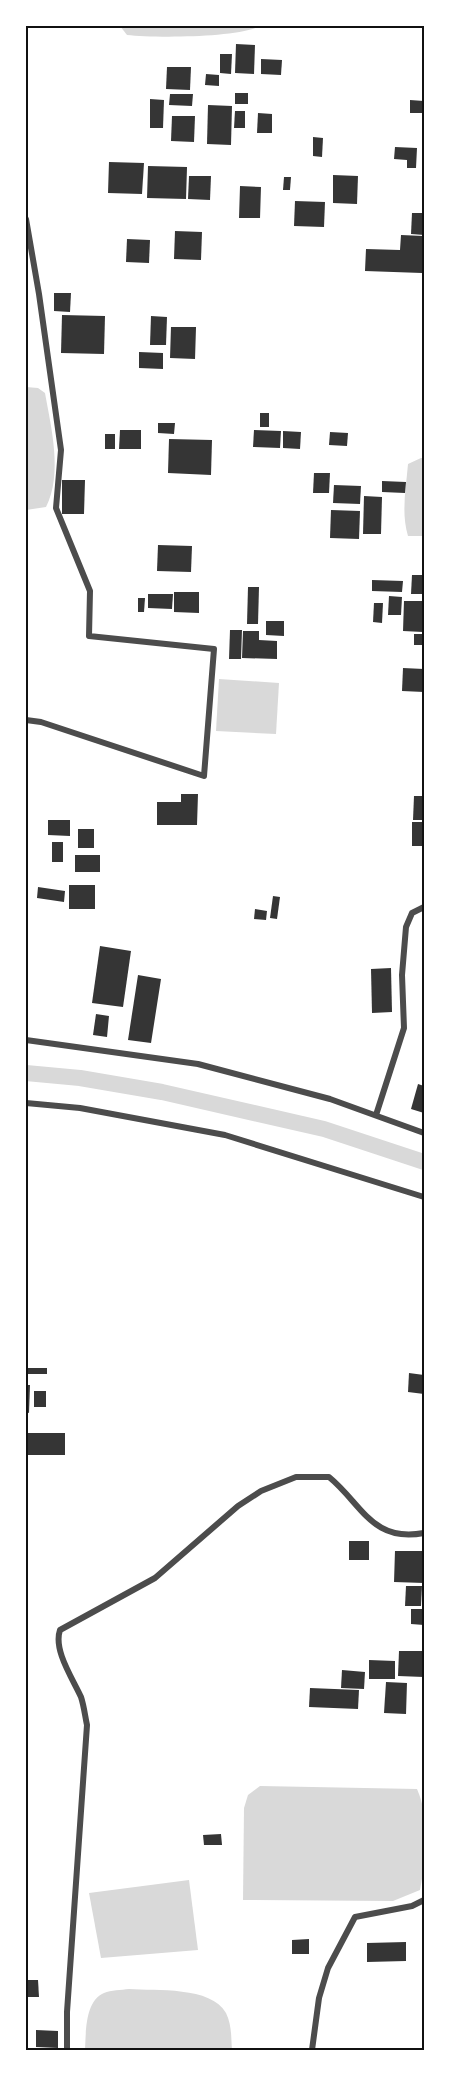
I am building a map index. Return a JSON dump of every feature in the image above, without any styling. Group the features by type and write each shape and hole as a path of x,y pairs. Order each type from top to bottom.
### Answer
{"street":[{"path":"26,219 61,450 56,508 90,591 89,636 214,648 204,776 41,722 26,720"},
{"path":"375,1115 404,1028 402,975 406,927 412,914 424,908"},
{"path":"26,1040 198,1064 330,1099 424,1133"},
{"path":"26,1103 80,1108 225,1136 424,1197"},
{"path":"67,2050 67,2012 87,1725 82,1700 67,1669 58,1639 60,1630 155,1578 238,1506 261,1491 296,1477 329,1477 343,1488 367,1519 388,1532 415,1535 424,1533"},
{"path":"312,2050 319,1998 328,1968 355,1917 412,1906 424,1900"}],"shaded area":[{"path":"120,26 260,26 234,33 156,37 127,35"},
{"path":"26,387 38,388 45,393 55,465 51,494 46,507 26,510"},
{"path":"424,458 424,536 408,536 404,509 408,464"},
{"path":"219,679 279,683 276,734 216,731"},
{"path":"260,1786 417,1789 425,1826 424,1865 420,1890 393,1901 243,1900 244,1808 248,1795"},
{"path":"189,1880 198,1950 101,1958 89,1893"},
{"path":"129,1989 168,1990 196,1994 219,2004 228,2018 232,2050 85,2050 88,2018 93,2003 104,1993"}],"building":[{"path":"236,44 255,45 254,74 235,73"},
{"path":"220,54 232,54 231,74 220,73"},
{"path":"261,59 282,60 281,75 261,74"},
{"path":"167,67 191,67 190,90 166,89"},
{"path":"206,74 219,75 219,86 205,85"},
{"path":"235,93 248,93 248,104 235,104"},
{"path":"170,94 193,94 192,106 169,105"},
{"path":"150,99 164,100 163,128 150,128"},
{"path":"410,100 424,101 424,113 410,113"},
{"path":"208,105 232,106 231,145 207,144"},
{"path":"235,111 245,111 245,128 234,128"},
{"path":"258,113 272,114 272,133 257,133"},
{"path":"172,116 195,116 194,142 171,141"},
{"path":"313,137 323,138 322,157 313,156"},
{"path":"395,147 417,148 416,168 407,168 407,160 394,159"},
{"path":"109,162 144,163 142,194 108,193"},
{"path":"148,166 187,167 186,199 147,198"},
{"path":"333,175 358,176 357,204 333,203"},
{"path":"189,176 211,176 210,200 188,199"},
{"path":"284,177 291,177 290,190 283,190"},
{"path":"240,186 261,187 260,218 239,218"},
{"path":"295,201 325,202 324,227 294,226"},
{"path":"412,213 424,213 424,235 411,234"},
{"path":"175,231 202,232 201,260 174,259"},
{"path":"401,235 424,236 422,273 365,271 366,249 400,250"},
{"path":"127,239 150,240 149,263 126,262"},
{"path":"54,293 71,293 70,312 54,311"},
{"path":"62,315 105,316 104,354 61,353"},
{"path":"151,316 167,317 166,345 150,345"},
{"path":"171,327 196,327 195,359 170,358"},
{"path":"139,352 163,353 163,369 139,368"},
{"path":"260,413 269,413 269,427 260,427"},
{"path":"158,423 175,423 174,434 158,433"},
{"path":"120,430 141,430 141,449 119,449"},
{"path":"254,430 281,431 280,448 253,447"},
{"path":"283,431 301,432 300,449 283,448"},
{"path":"330,432 348,433 347,446 329,445"},
{"path":"105,434 115,434 115,449 105,449"},
{"path":"169,439 212,440 211,475 168,473"},
{"path":"314,473 330,473 329,493 313,493"},
{"path":"62,480 85,480 84,514 62,514"},
{"path":"382,481 406,482 405,493 382,492"},
{"path":"334,485 361,486 360,504 333,503"},
{"path":"364,496 382,497 381,534 363,534"},
{"path":"331,510 360,511 359,539 330,538"},
{"path":"158,545 192,546 191,572 157,571"},
{"path":"412,575 424,575 424,594 411,594"},
{"path":"372,580 403,581 402,592 372,591"},
{"path":"248,587 259,587 258,624 247,624"},
{"path":"174,592 199,592 199,613 174,612"},
{"path":"148,594 173,594 172,609 148,608"},
{"path":"389,596 402,597 401,615 388,615"},
{"path":"138,598 145,598 144,612 138,612"},
{"path":"404,601 424,601 423,632 403,631"},
{"path":"374,603 383,603 382,623 373,622"},
{"path":"266,621 284,621 284,636 266,635"},
{"path":"230,630 242,630 241,659 229,659"},
{"path":"243,631 259,631 259,640 277,641 277,659 242,658"},
{"path":"414,634 424,634 424,645 414,645"},
{"path":"403,668 424,669 424,692 402,691"},
{"path":"181,794 198,794 197,825 157,825 157,802 181,802"},
{"path":"414,796 424,796 424,820 413,820"},
{"path":"48,820 70,820 70,836 48,835"},
{"path":"412,822 424,822 424,846 412,846"},
{"path":"78,829 94,829 94,848 78,848"},
{"path":"52,842 63,842 63,862 52,862"},
{"path":"75,855 100,855 100,872 75,872"},
{"path":"69,885 95,885 95,909 69,909"},
{"path":"38,887 65,891 64,902 37,898"},
{"path":"273,896 280,897 277,919 270,918"},
{"path":"255,909 267,911 266,920 254,919"},
{"path":"100,946 131,951 123,1007 92,1003"},
{"path":"391,968 392,1012 372,1013 371,969"},
{"path":"138,975 161,979 151,1043 128,1040"},
{"path":"96,1014 109,1016 107,1037 93,1035"},
{"path":"418,1084 424,1086 424,1113 411,1109"},
{"path":"26,1368 47,1368 47,1374 26,1374"},
{"path":"409,1373 424,1375 424,1394 408,1392"},
{"path":"26,1385 30,1385 29,1413 26,1412"},
{"path":"34,1391 46,1391 46,1407 34,1407"},
{"path":"26,1433 65,1433 65,1455 26,1455"},
{"path":"349,1541 369,1541 369,1560 349,1560"},
{"path":"395,1551 424,1551 424,1583 394,1582"},
{"path":"406,1586 422,1586 421,1606 405,1606"},
{"path":"411,1609 424,1609 424,1625 411,1624"},
{"path":"399,1651 424,1651 424,1677 398,1676"},
{"path":"369,1660 395,1661 395,1679 369,1679"},
{"path":"342,1670 365,1672 364,1689 341,1688"},
{"path":"386,1682 407,1683 406,1714 384,1713"},
{"path":"310,1688 359,1690 358,1709 309,1707"},
{"path":"221,1834 222,1845 204,1845 203,1835"},
{"path":"309,1939 309,1954 292,1954 292,1940"},
{"path":"406,1942 406,1961 367,1962 367,1943"},
{"path":"26,1980 38,1980 39,1997 26,1997"},
{"path":"36,2030 58,2031 58,2048 36,2047"}],"waterway":[{"path":"26,1073 80,1078 162,1092 324,1129 424,1162"}]}
